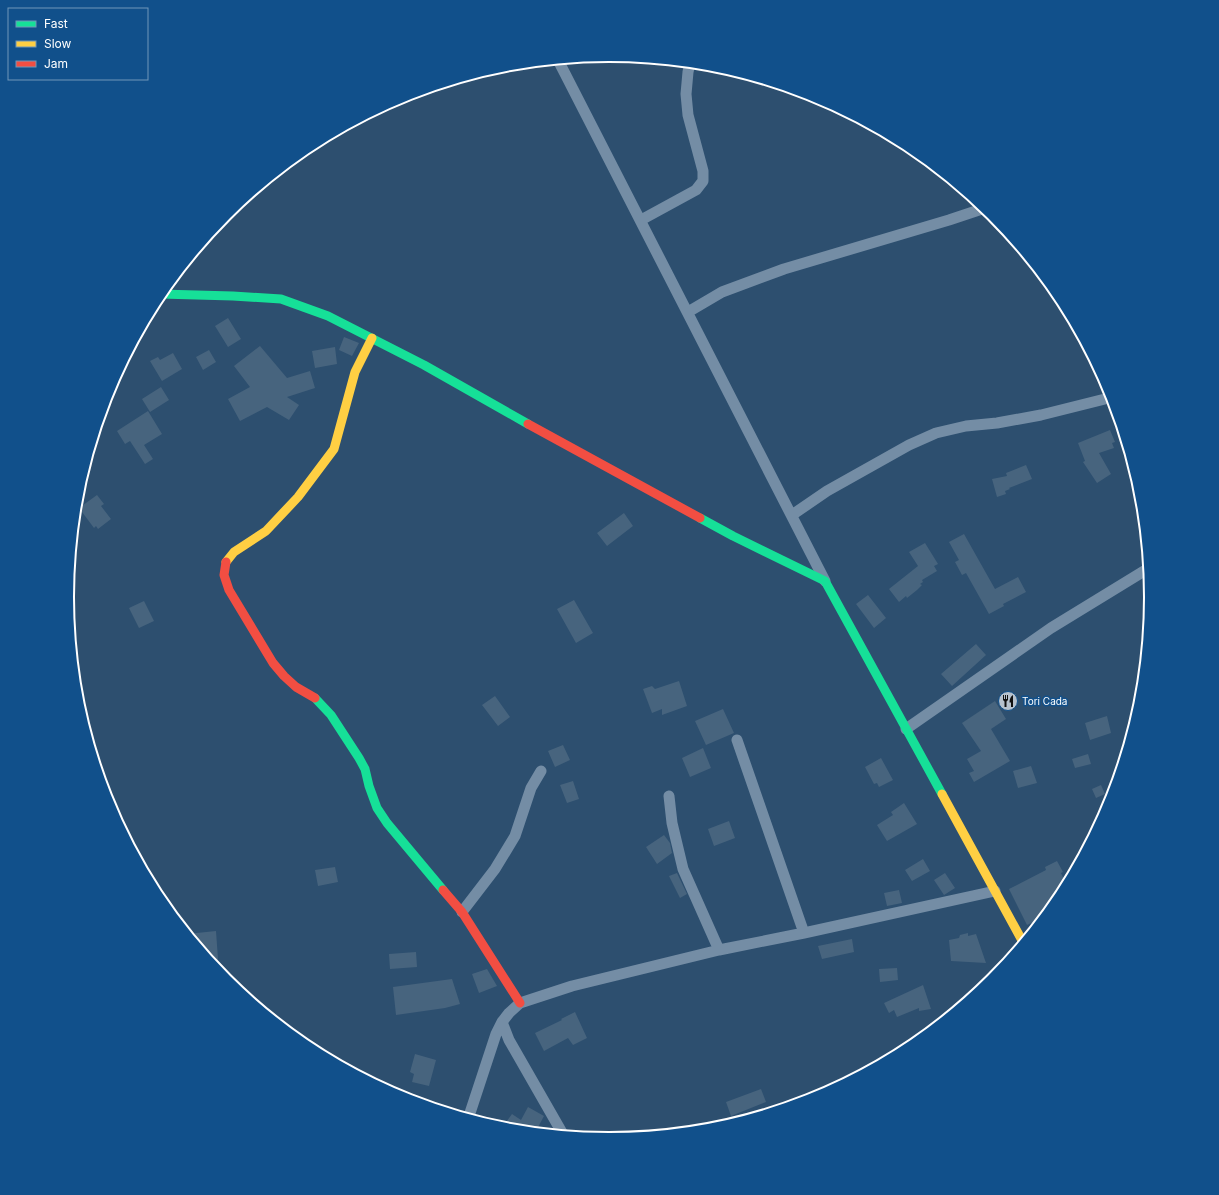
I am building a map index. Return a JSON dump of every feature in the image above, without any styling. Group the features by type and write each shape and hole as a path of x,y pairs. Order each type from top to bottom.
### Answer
{"street":[{"path":"560,65 825,581 1021,939"},
{"path":"641,220 696,190 703,181 704,171 688,115 686,94 689,68"},
{"path":"688,312 722,292 784,269 979,210"},
{"path":"168,294 281,299 328,316 424,365 564,445 733,536 825,581"},
{"path":"372,338 355,372 334,449 298,497 266,531 234,552 226,562 224,575 229,590 273,662 284,676 296,687 315,698 331,715 362,764 377,808 462,912 520,1003"},
{"path":"792,515 827,491 909,445 936,433 966,426 997,423 1041,415 1106,399"},
{"path":"906,729 1051,628 1144,571"},
{"path":"737,740 804,933"},
{"path":"462,912 494,869 515,836 531,788 541,771"},
{"path":"669,796 672,823 684,869 719,950"},
{"path":"469,1115 496,1034 502,1022 520,1003 572,986 719,950 995,891"},
{"path":"502,1022 509,1040 561,1130"}],"building":[{"path":"228,318 241,339 228,347 215,326"},
{"path":"344,337 359,343 352,356 339,350"},
{"path":"260,346 287,378 310,371 315,388 287,397 299,405 289,420 267,407 240,421 228,399 250,387 234,366"},
{"path":"335,347 337,364 315,368 312,351"},
{"path":"209,350 216,362 203,370 196,357"},
{"path":"173,353 182,369 162,381 150,361 158,357 160,360"},
{"path":"161,387 169,400 150,412 142,399"},
{"path":"148,411 162,434 144,445 153,459 145,464 130,441 125,444 117,431"},
{"path":"1110,430 1115,442 1112,443 1114,448 1099,453 1111,474 1097,483 1083,462 1085,461 1078,443"},
{"path":"1026,465 1032,479 1009,488 1010,489 1005,491 1006,494 997,497 992,479 1007,476 1006,473"},
{"path":"97,495 104,504 101,506 111,519 98,529 96,526 94,528 81,511 82,506"},
{"path":"624,513 633,526 607,546 597,533"},
{"path":"964,534 995,589 1018,577 1026,592 1003,604 1004,606 989,614 966,573 962,575 955,562 959,560 949,542"},
{"path":"925,543 938,564 934,566 937,571 922,580 923,582 920,584 922,585 917,590 899,602 889,589 918,566 909,552"},
{"path":"868,595 886,618 874,628 856,604"},
{"path":"574,600 593,633 576,643 557,609"},
{"path":"144,601 154,621 139,628 129,608"},
{"path":"976,644 986,655 952,686 941,674"},
{"path":"679,681 687,706 662,715 662,709 652,713 643,689 652,686 655,689"},
{"path":"495,696 510,717 498,726 482,705"},
{"path":"995,701 1006,719 991,729 1010,761 974,782 969,773 974,771 967,759 981,751 962,723"},
{"path":"723,709 734,733 706,745 695,721"},
{"path":"1107,716 1111,733 1090,740 1085,723"},
{"path":"563,745 570,760 555,767 548,751"},
{"path":"703,748 711,768 690,777 682,758"},
{"path":"1088,754 1091,764 1075,768 1072,759"},
{"path":"881,758 893,780 879,787 877,783 874,784 865,767"},
{"path":"1031,766 1037,783 1018,788 1013,771"},
{"path":"573,781 579,799 567,803 560,785"},
{"path":"1101,785 1105,794 1096,798 1092,789"},
{"path":"904,803 917,824 887,841 877,825 893,815 891,812"},
{"path":"729,821 735,838 714,846 708,829"},
{"path":"664,835 670,843 672,853 657,864 646,847"},
{"path":"923,859 930,871 912,881 905,870"},
{"path":"1057,861 1063,872 1061,873 1064,880 1036,921 1027,925 1009,889 1046,870 1045,867"},
{"path":"335,867 338,882 318,886 315,870"},
{"path":"677,873 687,894 680,898 669,876"},
{"path":"945,873 955,888 944,895 934,880"},
{"path":"899,890 902,903 887,906 884,893"},
{"path":"216,931 218,963 207,951 193,933"},
{"path":"968,933 968,936 976,934 986,963 951,961 949,940 959,938 960,935"},
{"path":"852,939 854,952 822,959 818,946"},
{"path":"416,952 417,967 390,969 389,954"},
{"path":"897,968 898,980 880,982 879,969"},
{"path":"487,969 497,986 479,993 472,974"},
{"path":"452,979 460,1004 445,1008 396,1015 393,987"},
{"path":"923,985 931,1009 919,1011 919,1008 897,1017 894,1010 889,1013 884,1003"},
{"path":"575,1012 587,1038 573,1045 568,1038 544,1051 535,1033"},
{"path":"415,1054 436,1060 429,1086 412,1082 414,1074 410,1072"},
{"path":"761,1089 766,1102 731,1116 726,1102"},
{"path":"528,1107 544,1116 538,1128 505,1123 512,1114 521,1120"}],"traffic: fast":[{"path":"168,294 281,299 328,316 424,365 528,424"},
{"path":"700,518 733,536 825,581 942,794"},
{"path":"315,698 331,715 359,758 365,769 377,808 387,823 443,890"}],"traffic: slow":[{"path":"226,562 234,552 266,531 298,497 334,449 355,372 372,338"},
{"path":"942,794 1021,939"}],"traffic: jam":[{"path":"528,424 700,518"},
{"path":"226,562 224,575 229,590 273,663 296,687 315,698"},
{"path":"443,890 462,912 520,1003"}],"place":[{"name":"Tori Cada","path":"1008,701"}]}
